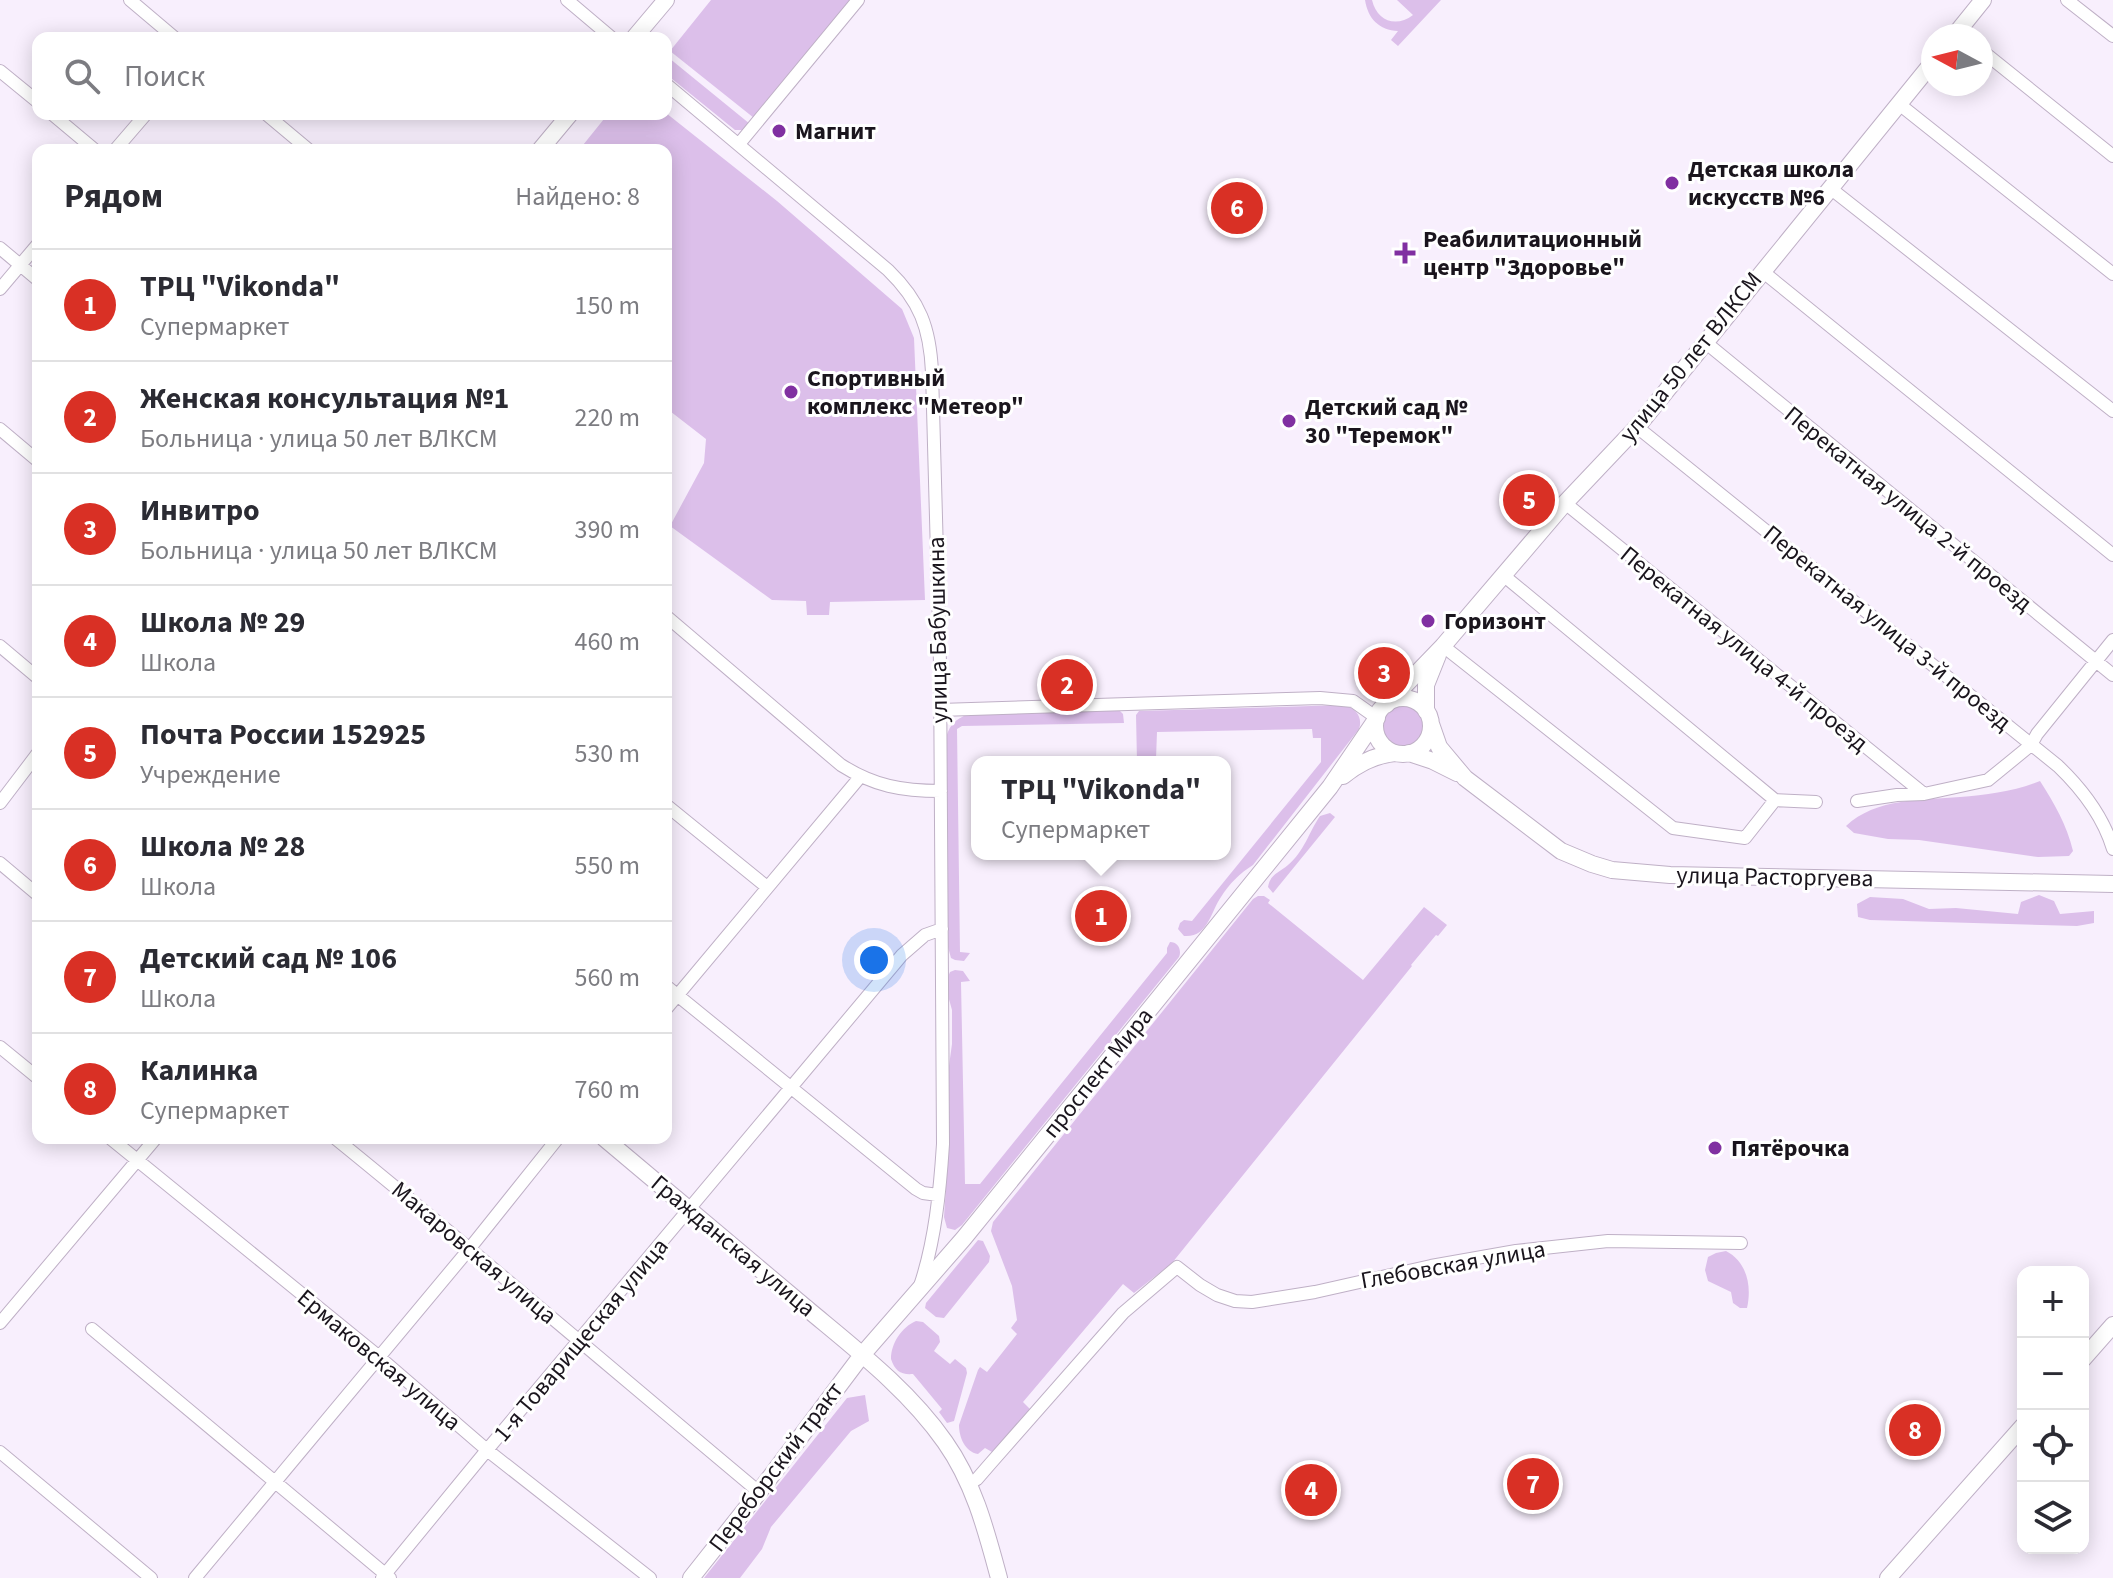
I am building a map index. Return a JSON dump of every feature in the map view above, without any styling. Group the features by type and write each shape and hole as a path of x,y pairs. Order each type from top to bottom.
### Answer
{"main road":[{"path":"639,32 666,0"},
{"path":"1965,24 1983,0"},
{"name":"улица 50 лет ВЛКСМ","path":"1381,712 1443,646 1565,503 1637,427 1921,77"},
{"path":"545,144 565,120"},
{"name":"улица 50 лет ВЛКСМ","path":"1429,718 1428,678 1443,646"},
{"path":"1404,698 1417,702 1429,718 1429,737 1425,743 1421,748 1402,753 1389,750 1380,741 1375,729 1381,712 1391,701 1404,698"},
{"name":"проспект Мира","path":"862,1355 964,1238 1330,787 1381,712"},
{"name":"улица Расторгуева","path":"1429,718 1439,747 1465,778"},
{"name":"проспект Мира","path":"1330,787 1362,762 1384,754 1402,753"},
{"name":"улица Расторгуева","path":"1402,753 1433,761 1465,778 1561,851 1612,870 1670,875 2113,884"},
{"name":"Гражданская улица","path":"611,1144 862,1355"},
{"path":"2089,1352 2113,1325"},
{"path":"862,1355 925,1417 945,1442 969,1484 999,1578"},
{"name":"Переборский тракт","path":"691,1578 862,1355"},
{"path":"1888,1578 2017,1433"}],"street":[{"path":"130,0 168,32"},
{"path":"567,0 605,32"},
{"path":"739,144 858,0"},
{"path":"2067,0 2113,36"},
{"path":"1993,60 2113,156"},
{"path":"0,71 32,97"},
{"name":"улица Бабушкина","path":"672,89 888,270 910,294 924,320 931,357 940,710 943,1144 927,1265 918,1289"},
{"path":"1899,104 2113,274"},
{"path":"59,120 88,144"},
{"path":"120,144 141,120"},
{"path":"273,120 302,144"},
{"path":"1830,188 2113,411"},
{"path":"0,248 32,275"},
{"path":"0,289 32,251"},
{"path":"1762,271 2113,555"},
{"name":"Перекатная улица 2-й проезд","path":"1705,342 2113,675"},
{"name":"Перекатная улица 3-й проезд","path":"1637,427 2068,775 2103,823 2113,849"},
{"path":"0,429 32,456"},
{"name":"Перекатная улица 4-й проезд","path":"1565,503 1924,794"},
{"path":"1503,575 1775,800 1816,802"},
{"path":"672,621 841,765 860,777 895,788 941,791"},
{"path":"1857,801 1924,794 1988,780 2031,745 2113,640"},
{"path":"0,646 32,673"},
{"path":"1443,646 1673,828 1745,838 1775,800"},
{"path":"940,710 1320,698 1353,701 1381,712"},
{"path":"0,803 32,761"},
{"path":"672,1002 860,777"},
{"path":"672,810 767,887"},
{"path":"0,863 32,890"},
{"name":"1-я Товарищеская улица","path":"386,1577 487,1450 902,955 925,935 942,929"},
{"path":"672,991 916,1189 938,1195"},
{"path":"0,1047 32,1073"},
{"name":"Ермаковская улица","path":"117,1144 378,1356 487,1450 650,1578"},
{"path":"0,1323 151,1144"},
{"name":"Макаровская улица","path":"342,1144 759,1492"},
{"path":"195,1578 553,1144"},
{"path":"935,1215 936,1235 942,1243 953,1245 964,1238"},
{"name":"Глебовская улица","path":"969,1484 984,1472 1123,1313 1177,1267 1217,1295 1252,1302 1516,1251 1608,1241 1741,1243"},
{"path":"92,1329 386,1577"},
{"path":"0,1452 151,1578"}],"shaded area":[{"path":"711,0 852,0 754,118 672,53 672,49"},
{"path":"1365,0 1372,0 1378,13 1394,22 1413,15 1397,0 1441,0 1398,46 1391,40 1398,31 1376,22"},
{"path":"672,60 750,124 743,130 735,130 672,79"},
{"name":"Спортивный комплекс \"Метеор\"","path":"672,118 777,201 902,309 914,338 925,600 830,602 829,615 807,615 806,601 772,600 672,527 704,463 706,439 672,413 672,144 584,144 603,120"},
{"path":"1403,702 1420,709 1427,726 1420,743 1403,750 1386,743 1379,726 1386,709"},
{"path":"1345,705 1358,714 1360,721 1359,729 1253,865 1228,888 1204,928 1192,935 1184,936 1178,929 1180,923 1192,921 1321,762 1321,738 1313,738 1312,729 1157,732 1156,756 1137,756 1136,715 1139,711"},
{"path":"1119,710 1124,723 962,726 957,729 960,952 970,953 964,961 951,958 948,947 945,742 950,728 959,718 969,714"},
{"path":"2040,781 2067,832 2073,851 2069,856 2038,857 1919,840 1888,839 1854,833 1846,826 1885,805 1991,794"},
{"path":"1330,813 1335,817 1273,893 1268,887 1271,879 1298,854 1320,816"},
{"path":"2039,895 2054,901 2060,914 2094,911 2094,923 2077,926 1870,920 1858,917 1857,904 1870,897 1903,899 1929,909 1956,908 2018,914 2021,902"},
{"path":"1258,896 1270,900 1268,903 1363,980 1424,907 1447,925 1411,965 1172,1263 1134,1293 1123,1284 1023,1402 1033,1412 998,1451 985,1448 978,1454 973,1453 964,1443 959,1425 978,1370 980,1367 987,1372 1017,1334 1011,1328 1017,1320 1012,1286 991,1231 993,1222"},
{"path":"1170,942 1179,947 1179,957 962,1225 955,1230 947,1228 944,1217 949,1142 948,1073 952,1044 952,1010 947,992 950,972 963,971 970,981 961,982 965,1184 980,1184 1167,953"},
{"path":"978,1240 983,1241 990,1256 989,1262 944,1318 936,1317 925,1308 926,1303"},
{"path":"1726,1251 1739,1261 1746,1275 1749,1291 1747,1308 1733,1303 1731,1292 1708,1281 1705,1270 1708,1257"},
{"path":"916,1321 923,1322 939,1336 940,1342 934,1351 950,1364 955,1359 966,1368 954,1421 947,1423 939,1412 942,1409 913,1374 905,1374 894,1367 891,1359 898,1336"},
{"path":"865,1395 869,1421 851,1431 771,1527 762,1549 740,1578 704,1578 847,1398"}],"place":[{"name":"Магнит","path":"779,131"},
{"name":"Детская школа искусств №6","path":"1672,183"},
{"name":"Школа № 28","path":"1237,208"},
{"name":"Реабилитационный центр \"Здоровье\"","path":"1405,253"},
{"name":"Спортивный комплекс \"Метеор\"","path":"791,392"},
{"name":"Детский сад № 30 \"Теремок\"","path":"1289,421"},
{"name":"Почта России 152925","path":"1529,500"},
{"name":"Горизонт","path":"1428,621"},
{"name":"Инвитро","path":"1384,673"},
{"name":"Женская консультация №1","path":"1067,685"},
{"name":"ТРЦ \"Vikonda\"","path":"1101,916"},
{"name":"Пятёрочка","path":"1715,1148"},
{"name":"Калинка","path":"1915,1430"},
{"name":"Детский сад № 106","path":"1533,1484"},
{"name":"Школа № 29","path":"1311,1490"}]}
